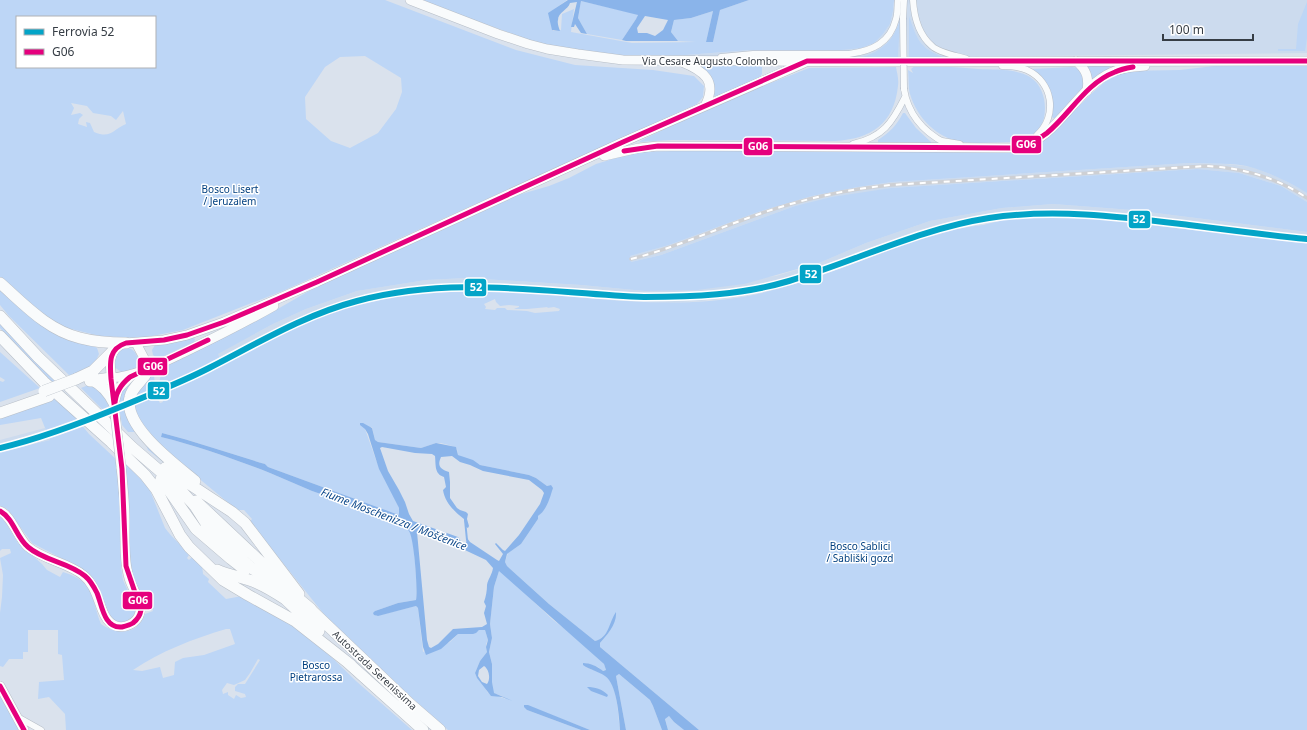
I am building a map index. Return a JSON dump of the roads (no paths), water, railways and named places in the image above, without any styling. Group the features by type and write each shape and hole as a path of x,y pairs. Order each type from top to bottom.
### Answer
{"highway":[{"path":"0,283 35,314 59,330 79,338 131,343"},
{"path":"0,316 38,357 133,448 165,483 196,529 239,566 280,587 311,609"},
{"path":"0,336 46,390"},
{"path":"0,348 46,390"},
{"path":"78,382 93,371 113,351"},
{"path":"147,369 146,374 132,390 129,398 130,409 136,423 152,443 202,488 228,517"},
{"path":"0,407 46,390 78,382 111,378"},
{"path":"92,380 107,391 115,409"},
{"path":"0,413 46,390"},
{"name":"Autostrada Serenissima","path":"46,390 111,442 145,475 156,489 180,535 189,547 209,566 223,576 283,608 351,665 423,730"},
{"path":"133,448 232,512 245,523 311,609"},
{"path":"133,448 228,517 253,539 311,609"},
{"path":"133,448 199,503 311,609"},
{"name":"Autostrada Serenissima","path":"311,609 410,704 440,730"}],"main road":[{"name":"Via Cesare Augusto Colombo","path":"410,0 498,34 547,49 623,60 1307,61"},
{"path":"677,60 698,69 708,80 710,92 704,106"},
{"path":"0,511 8,517 20,538 32,550 77,570 85,576 93,586 105,617 109,622 116,626 123,627 130,625 140,614 140,606 129,580 126,568 125,508 111,378 110,362 113,351 120,345 164,340 187,335 224,322 317,282 521,188 569,168 807,61"},
{"path":"1076,61 1086,72 1088,83 1087,91"},
{"path":"569,168 620,152 658,146 847,146 955,148 1010,148 1026,146 1035,142 1047,132 1087,91 1105,76 1120,69 1180,61"},
{"path":"111,378 134,374 147,369 265,311 317,282"},
{"path":"131,343 144,358 147,369"},
{"path":"115,409 118,389 134,374"},
{"path":"0,686 24,730"}],"street":[{"path":"702,60 753,54 849,54 864,52 885,40 892,30 897,18 898,0"},
{"path":"904,0 904,89 906,97 919,123 926,130 955,148"},
{"path":"913,0 914,14 921,32 932,46 951,55 975,61"},
{"path":"942,141 959,144 1021,144 1036,137 1048,121 1050,111 1049,95 1047,88 1041,79 1027,70 1018,67 984,65 962,61"},
{"path":"847,146 862,142 882,132 894,118 906,97"},
{"path":"15,715 40,730"}],"water":[{"path":"568,0 749,0 720,10 713,42 706,42 713,11 691,18 674,20 671,32 678,41 622,40 638,15 581,1 578,18 587,34 581,33 575,24 574,27 571,27 577,2 570,3 558,17 560,31 552,30 548,13","holes":["645,16 668,20 663,30 655,36 647,33 638,33 637,28"]},
{"name":"Fiume Moschenizza / Moščenice","path":"360,423 363,423 372,428 375,440 378,442 421,448 436,443 456,447 458,455 473,460 480,465 529,475 547,486 551,485 553,488 546,507 538,516 538,519 521,544 507,554 505,562 507,566 549,604 595,641 603,637 606,633 616,612 615,621 600,643 600,647 699,730 684,730 669,716 665,719 668,730 662,730 650,700 619,674 616,676 626,730 620,730 617,701 609,680 600,673 586,667 583,663 593,665 603,671 606,670 604,664 499,571 494,587 490,624 492,638 489,652 492,664 492,682 494,693 513,701 502,697 491,696 477,678 475,673 480,661 487,652 486,647 488,640 485,630 479,630 473,634 458,634 441,649 426,655 423,647 418,608 416,606 378,616 374,615 373,613 375,611 398,603 416,600 414,553 411,536 409,531 404,527 348,503 312,491 243,463 161,437 162,433 265,464 268,467 399,515 399,508 379,469 368,434","holes":["382,447 415,453 432,454 435,456 437,471 444,477 446,487 443,490 444,495 448,503 464,519 466,527 468,528 468,514 457,508 450,498 449,472 440,467 439,463 441,457 452,456 460,462 483,471 529,480 544,493 540,504 519,535 505,551 496,543 495,544 503,554 499,561 470,542 467,538 466,543 462,543 458,537 413,521 405,502 388,471 380,448","417,532 450,543 486,560 493,568 484,602 486,606 484,613 487,624 482,627 453,629 438,644 431,648 429,647 427,640","484,666 487,669 489,677 487,684 482,682 478,676 479,670"]},
{"path":"587,687 593,687 608,695 607,697 591,691"},
{"path":"524,705 528,705 590,730 581,730 527,710"}],"waterway":[{"name":"Fiume Moschenizza / Moščenice","path":"465,520 467,540"}],"railway":[{"path":"631,259 675,245 783,206 836,193 890,185 1206,166 1246,171 1259,175 1283,184 1307,198"}],"rail line":[{"name":"52","path":"0,448 63,429 167,387 199,373 282,330 318,314 357,301 393,293 465,287 644,297 699,296 735,292 771,286 789,281 913,237 963,223 1014,215 1064,214 1114,217 1307,239"}],"park label":[{"name":"Bosco Lisert / Jeruzalem","path":"230,194"},
{"name":"Bosco Sablici / Sabliški gozd","path":"860,552"},
{"name":"Bosco Pietrarossa","path":"316,670"}]}
